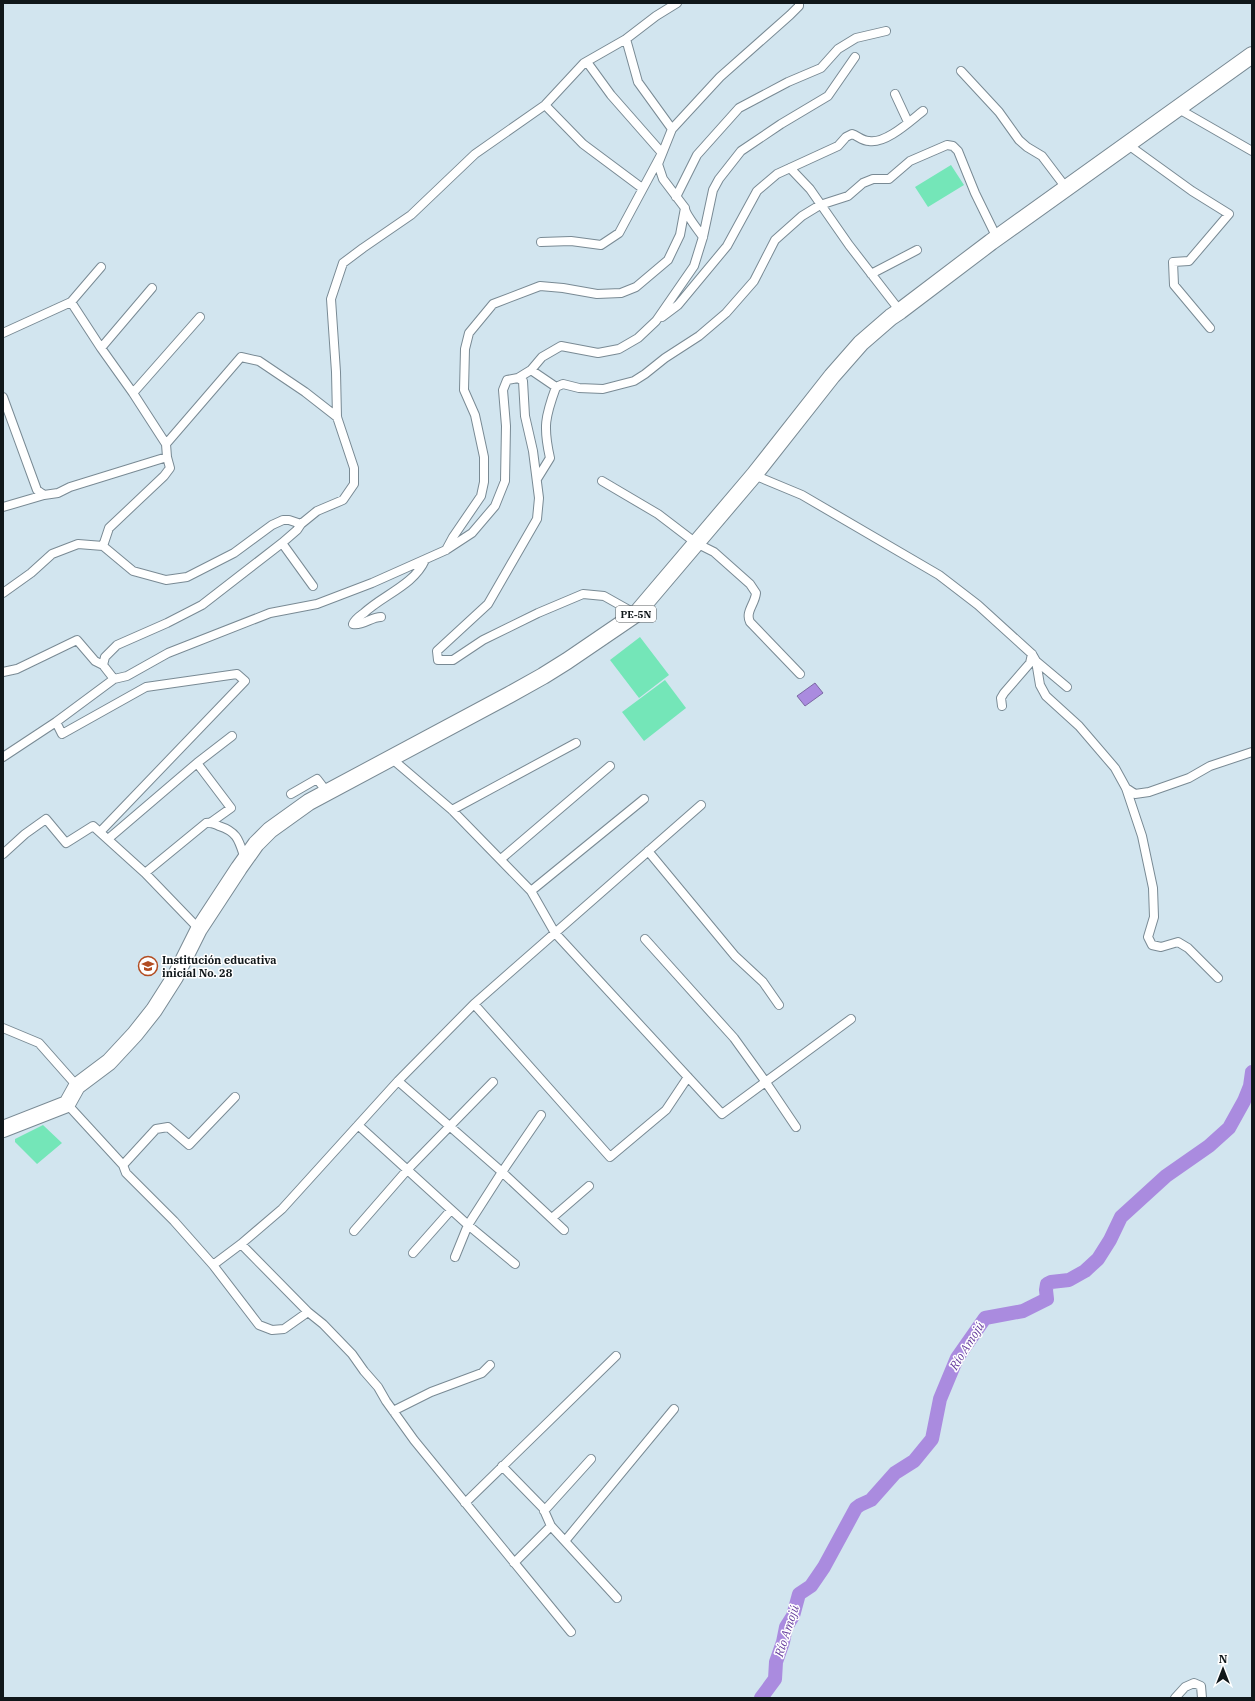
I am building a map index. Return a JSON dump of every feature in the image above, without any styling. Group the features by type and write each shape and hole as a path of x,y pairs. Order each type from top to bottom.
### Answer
{"highway":[{"name":"PE-5N","path":"67,1104 78,1086 109,1062 135,1034 154,1010 175,977 199,929 245,859 256,844 270,830 289,815 327,792 509,695 568,661 636,614 754,475 832,376 861,343 891,317 997,238 1252,55"},
{"path":"3,1129 67,1104"}],"street":[{"path":"102,664 105,658 117,645 167,623 202,605 282,543 297,530 301,524 317,511 343,500 354,484 354,468 337,418 336,372 331,299 344,263 411,215 475,154 545,105 587,62 626,39 656,16 677,3"},
{"path":"703,237 692,219 685,213 685,208 663,179 658,164 662,153 672,129 720,77 790,15 799,6 799,3"},
{"path":"676,197 697,155 739,108 788,82 821,68 838,49 856,38 886,30"},
{"path":"626,39 638,82 672,129"},
{"path":"656,321 694,266 703,237 713,190 719,178 741,151 781,124 828,96 855,57"},
{"path":"587,62 611,95 662,153"},
{"path":"961,71 999,112 1019,140 1042,156 1067,189"},
{"path":"895,94 908,122"},
{"path":"545,105 583,144 642,188"},
{"path":"1177,108 1252,151"},
{"path":"3,757 56,722 114,679 127,676 168,653 270,613 317,604 372,583 446,550 472,533 495,506 505,481 506,426 503,390 507,380 518,378 531,370 542,357 561,346 598,353 619,349 638,338 656,321 678,305 727,246 757,191 777,174 838,146 846,137 852,134 862,140 870,142 886,138 923,111"},
{"path":"1128,144 1192,191 1229,214 1189,261 1173,262 1174,285 1210,328"},
{"path":"537,480 550,458 545,435 546,417 556,387 563,384 579,388 603,389 634,381 645,374 665,358 699,336 726,313 754,281 775,240 802,216 820,204 848,196 863,183 873,179 889,178 910,162 947,145 953,146 958,151 975,193 997,238"},
{"path":"541,242 571,241 601,245 619,233 662,153"},
{"path":"790,168 806,184 871,274 900,311"},
{"path":"446,550 453,536 481,496 484,482 484,457 475,415 464,390 465,349 469,333 493,304 540,286 597,294 621,293 636,287 668,260 680,234 685,208"},
{"path":"871,274 917,250"},
{"path":"3,333 71,302 101,267"},
{"path":"101,348 152,288"},
{"path":"71,302 166,444 170,468 109,528 103,546"},
{"path":"133,393 200,317"},
{"path":"166,444 241,357 259,361 305,392 337,418"},
{"path":"531,370 556,387"},
{"path":"518,378 523,381 525,416 533,451 537,480 539,498 537,519 488,604 436,651 438,660 453,660 483,640 538,613 583,594 604,596 636,614"},
{"path":"3,397 37,490 44,495"},
{"path":"3,507 44,495 58,493 77,485 167,457"},
{"path":"754,475 802,495 939,575 978,605 1067,686"},
{"path":"602,481 658,514 696,543 714,552 753,588 756,596 748,614 750,622 800,674"},
{"path":"3,593 31,573 52,554 78,544 103,546 133,571 166,580 187,577 234,553 272,525 282,520 290,520 301,524"},
{"path":"282,543 313,586"},
{"path":"381,617 374,617 358,624 353,624 372,606 410,579 421,568 425,560"},
{"path":"3,672 17,669 77,640 95,661 102,664 114,679"},
{"path":"1002,706 1001,698 1004,693 1034,657"},
{"path":"1034,657 1040,685 1046,696 1053,704 1079,726 1114,768 1126,788 1142,836 1153,888 1154,917 1148,937 1152,945 1161,946 1178,942 1188,948 1218,978"},
{"path":"56,722 62,734 146,687 237,674 245,681 100,832"},
{"path":"108,839 197,762 232,736"},
{"path":"452,810 576,743"},
{"path":"1126,788 1135,794 1149,792 1189,778 1210,766 1252,752"},
{"path":"391,758 452,810 531,891 555,933 722,1114 851,1018"},
{"path":"145,873 203,825 210,823 231,808 197,762"},
{"path":"500,859 610,766"},
{"path":"291,794 317,779 327,792"},
{"path":"531,891 644,799"},
{"path":"213,1264 241,1244 282,1209 398,1081 474,1004 701,805"},
{"path":"3,854 25,834 46,820 66,843 94,826 145,873 199,929"},
{"path":"210,823 224,827 235,834 245,859"},
{"path":"648,851 735,956 763,982 778,1005"},
{"path":"645,939 734,1038 796,1127"},
{"path":"474,1004 610,1157 666,1110 688,1077"},
{"path":"3,1028 39,1043 78,1086"},
{"path":"398,1081 502,1172 564,1230"},
{"path":"354,1230 408,1169 493,1082"},
{"path":"123,1165 156,1129 168,1127 189,1145 235,1097"},
{"path":"67,1104 123,1165 126,1172 174,1221 213,1264 259,1325 272,1330 284,1329 308,1312"},
{"path":"455,1257 468,1225 541,1115"},
{"path":"358,1125 468,1225 515,1264"},
{"path":"552,1218 589,1186"},
{"path":"414,1253 452,1210"},
{"path":"241,1244 352,1354 378,1387 386,1401 414,1440 571,1632"},
{"path":"465,1503 616,1356"},
{"path":"393,1411 431,1392 482,1373 490,1365"},
{"path":"565,1541 674,1409"},
{"path":"544,1511 591,1459"},
{"path":"502,1466 543,1508 551,1526 617,1598"},
{"path":"514,1562 551,1526"},
{"path":"1175,1698 1185,1688 1194,1683 1200,1686 1202,1698"}],"green space":[{"path":"951,165 964,185 928,207 915,187"},
{"path":"640,637 669,675 639,698 610,660"},
{"path":"665,680 686,708 644,741 622,712"},
{"path":"43,1125 62,1143 37,1164 15,1142 15,1139"}],"shaded area":[{"path":"815,683 823,693 805,706 797,696"}],"waterway":[{"name":"Río Amojú","path":"761,1698 775,1679 776,1662 783,1642 786,1627 793,1616 799,1594 811,1586 824,1567 856,1508 871,1500 895,1473 914,1461 932,1439 940,1399 957,1358 985,1318 1023,1311 1047,1299 1047,1284 1051,1282 1069,1280 1085,1271 1098,1259 1110,1240 1121,1217 1166,1176 1209,1146 1229,1128 1244,1101 1250,1086 1252,1072"}],"place":[{"name":"Institución educativa inicial No. 28","path":"148,966"}]}
